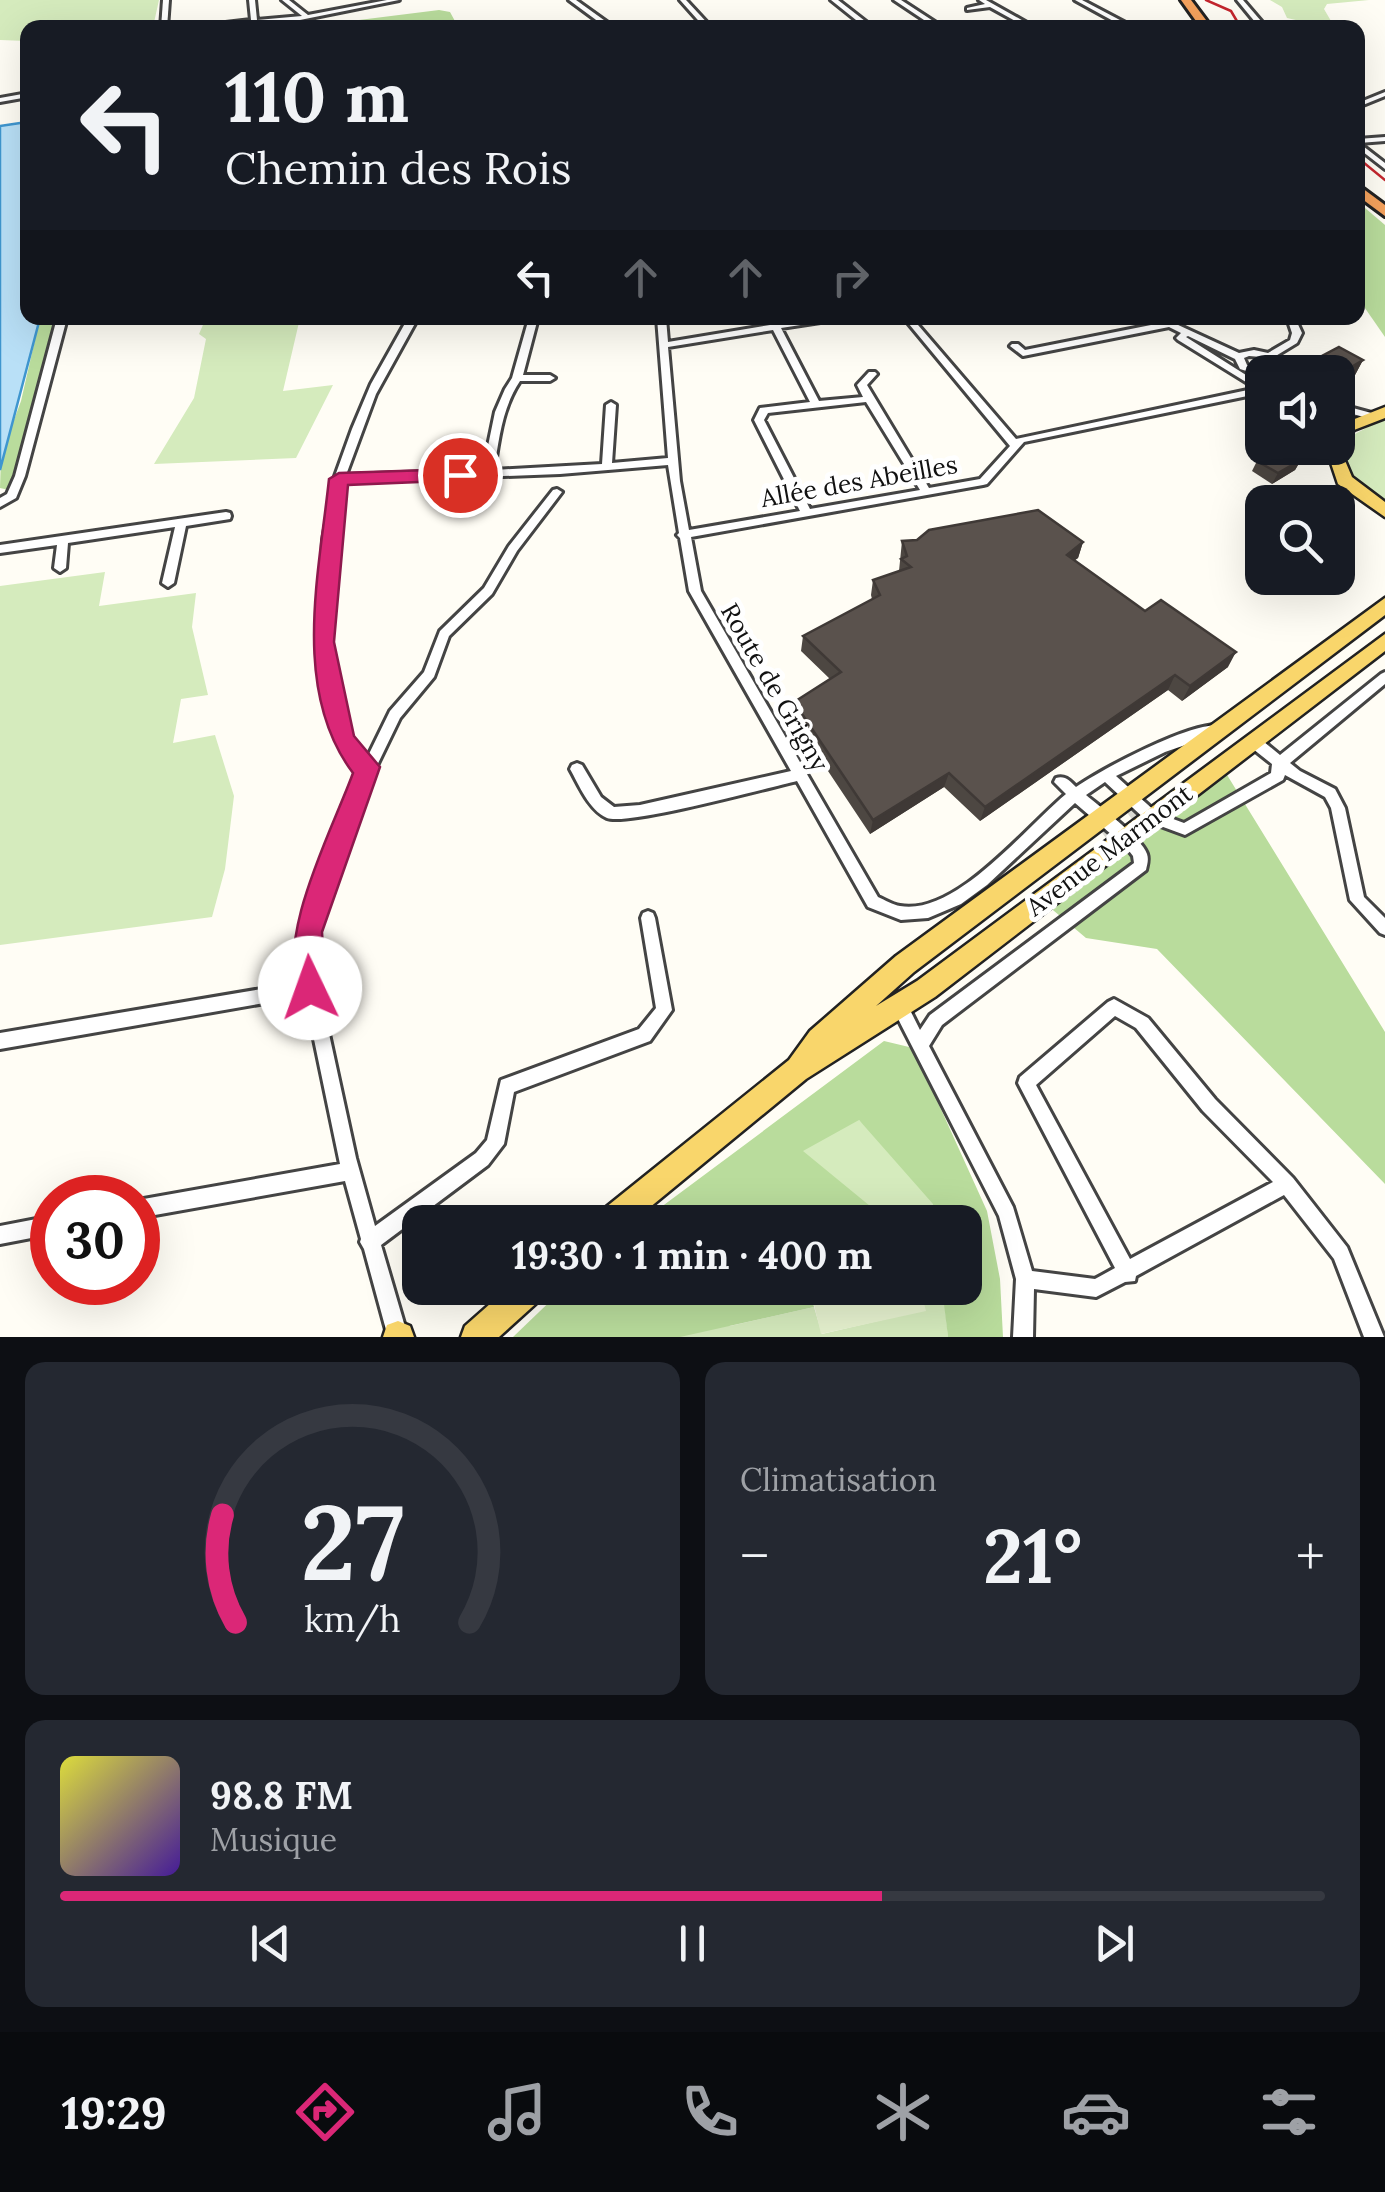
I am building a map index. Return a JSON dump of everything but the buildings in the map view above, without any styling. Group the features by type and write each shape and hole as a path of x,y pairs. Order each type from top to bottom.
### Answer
{"highway":[{"path":"1365,181 1385,198"},
{"path":"1365,195 1385,212"}],"main road":[{"path":"1339,465 1344,480 1385,511"},
{"name":"Avenue Marmont","path":"1146,802 1226,726 1385,605"},
{"name":"Avenue Marmont","path":"829,1054 848,1030 1385,618"},
{"name":"Avenue Marmont","path":"1146,802 1385,631"},
{"name":"Avenue Marmont","path":"1146,802 1254,741 1385,642"},
{"name":"Avenue Marmont","path":"797,1070 818,1040 904,964 1108,831"},
{"name":"Avenue Marmont","path":"631,1205 797,1070 829,1054 900,1007 1108,831"},
{"path":"477,1334 510,1305"}],"street":[{"path":"284,0 304,18"},
{"path":"265,20 304,18 396,0"},
{"path":"572,0 601,20"},
{"path":"683,0 702,20"},
{"path":"834,0 860,20"},
{"path":"897,0 928,20"},
{"path":"982,0 1018,20"},
{"path":"1078,0 1117,20"},
{"path":"1240,0 1257,20"},
{"path":"969,10 991,5"},
{"path":"1365,149 1385,167"},
{"path":"0,503 12,496 20,476 60,325"},
{"path":"368,767 362,766 343,739 323,642 339,479 375,386 409,325"},
{"path":"488,474 502,400 516,378 531,325"},
{"name":"Route de Grigny","path":"663,325 675,481 695,592 873,902 906,915 946,905 1006,860 1075,794"},
{"path":"666,345 759,325"},
{"path":"775,325 816,405"},
{"path":"914,325 1015,445 1021,440 1245,391"},
{"path":"1015,346 1023,354 1167,325 1239,357 1245,367"},
{"path":"1271,355 1294,341 1298,334 1294,325"},
{"path":"1186,332 1181,338 1245,379"},
{"path":"1239,357 1259,355"},
{"path":"872,374 862,386 927,493"},
{"path":"516,378 550,378"},
{"path":"806,512 759,420 764,410 870,399"},
{"path":"607,466 611,405"},
{"name":"Allée des Abeilles","path":"683,535 983,482 1015,445"},
{"path":"339,479 488,474 673,461"},
{"path":"398,1337 368,1242 310,988 308,932 368,767 395,715 430,674 444,634 488,591 513,549 557,492"},
{"path":"0,549 226,516"},
{"path":"168,583 180,523"},
{"path":"60,568 63,540"},
{"path":"1107,776 1186,829 1278,776 1279,764 1385,677"},
{"path":"1075,794 1171,743 1226,726"},
{"path":"1254,741 1279,764 1330,794 1338,808 1357,900 1385,928"},
{"path":"577,769 596,801 611,813 640,811 799,775"},
{"path":"919,1046 936,1020 1140,866 1140,854 1108,831 1061,782"},
{"path":"368,1242 482,1159 495,1144 506,1086 644,1035 656,1025 664,1010 648,918"},
{"path":"0,1042 310,988"},
{"path":"900,1007 1007,1213 1025,1279 1022,1337"},
{"path":"1128,1274 1026,1083 1114,1007 1142,1023 1209,1105 1287,1184 1340,1253 1374,1337"},
{"path":"160,1205 351,1171"},
{"path":"1025,1279 1096,1288 1128,1274 1287,1184"},
{"path":"0,1235 30,1229"}],"green space":[{"path":"0,0 159,0 155,20 20,20 20,41 0,40"},
{"path":"1270,0 1369,0 1327,4 1324,9 1330,20 1287,18 1282,7"},
{"path":"439,10 450,12 454,20 359,20"},
{"path":"1365,208 1385,225 1385,337 1365,308"},
{"path":"38,325 60,325 16,490 0,503 9,490 0,488 1,455 21,401"},
{"path":"203,325 298,325 283,391 333,385 296,458 154,464 194,398 206,339 199,334"},
{"path":"1385,418 1385,507 1353,482 1348,465 1355,465 1355,434"},
{"path":"105,572 99,606 196,593 192,627 208,695 181,699 173,743 215,735 234,796 225,869 212,917 0,945 0,586"},
{"path":"1224,770 1385,1032 1385,1184 1157,949 1086,938 1047,905"},
{"path":"884,1041 909,1047 916,1054 987,1211 1000,1279 1003,1337 948,1337 944,1305 982,1305 982,1205 933,1205 859,1120 803,1151 869,1205 664,1205"},
{"path":"782,1119 859,1120 933,1185 935,1205 739,1205"},
{"path":"546,1305 814,1307 680,1337 513,1337"},
{"path":"671,1305 704,1305 730,1326 814,1307 822,1334 925,1310 924,1305 945,1305 948,1337 647,1337"},
{"path":"814,1305 924,1305 926,1311 821,1334"}],"water":[{"path":"20,123 20,325 38,325 0,470 0,126"}],"tunnel":[{"path":"1106,838 1155,801"}],"tram line":[{"path":"1206,0 1231,11 1236,20"},
{"path":"1365,164 1385,180"}],"route":[{"path":"310,988 308,932 368,767 362,766 343,739 326,672 322,623 339,479 460,475"}]}
